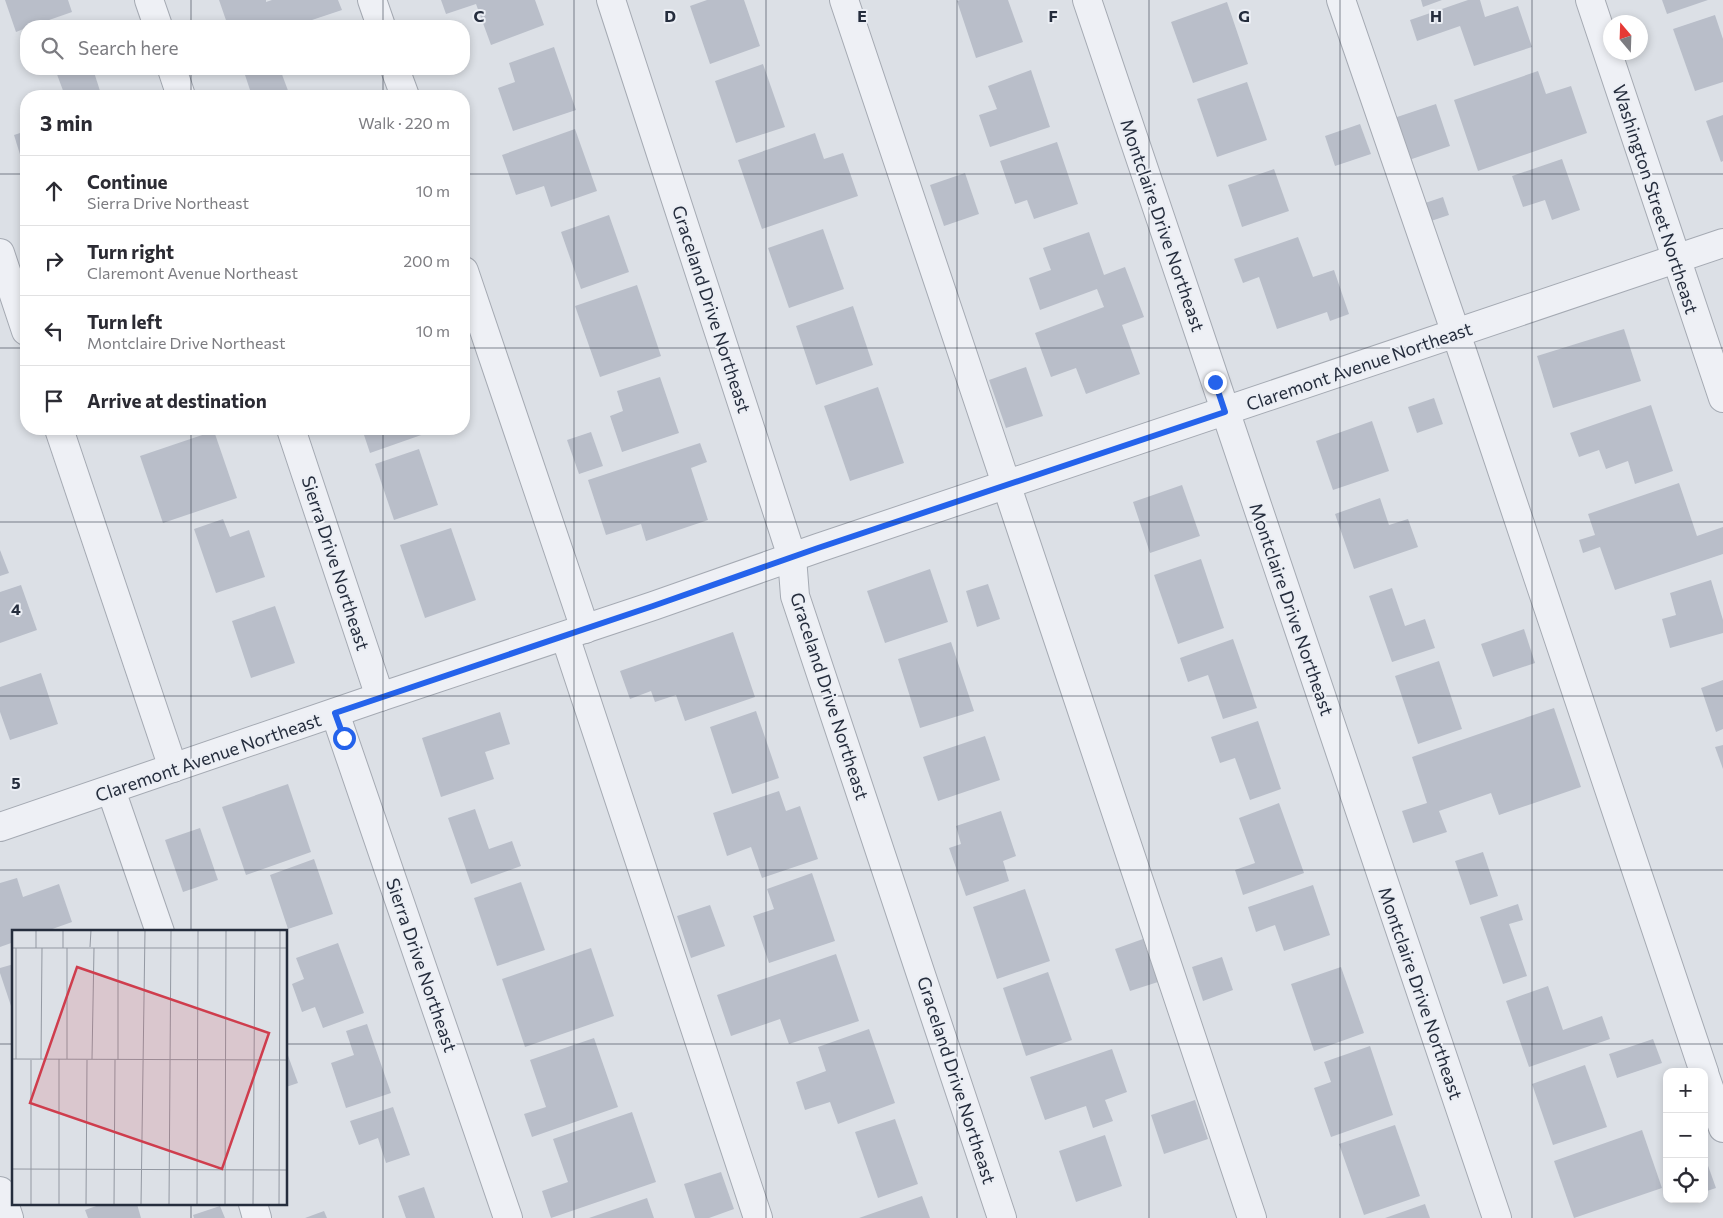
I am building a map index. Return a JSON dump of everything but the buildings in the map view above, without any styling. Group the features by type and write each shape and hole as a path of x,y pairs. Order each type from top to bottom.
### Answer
{"street":[{"path":"149,0 156,20"},
{"path":"372,0 379,20"},
{"name":"Graceland Drive Northeast","path":"611,0 792,557 795,596 1002,1218"},
{"path":"844,0 1252,1218"},
{"name":"Montclaire Drive Northeast","path":"1087,0 1497,1218"},
{"path":"1341,0 1703,1068"},
{"name":"Washington Street Northeast","path":"1590,0 1723,398"},
{"path":"174,75 179,90"},
{"path":"397,75 403,90"},
{"name":"Claremont Avenue Northeast","path":"0,828 380,697 1723,242"},
{"path":"0,253 20,313"},
{"path":"470,291 758,1218"},
{"path":"61,435 174,768"},
{"name":"Sierra Drive Northeast","path":"293,435 380,697"},
{"name":"Sierra Drive Northeast","path":"335,713 508,1218"},
{"path":"111,790 159,930"},
{"path":"1708,1084 1723,1128"},
{"path":"0,1191 9,1218"}],"route":[{"path":"344,738 335,713 653,606 818,548 1225,412 1215,382"}]}
